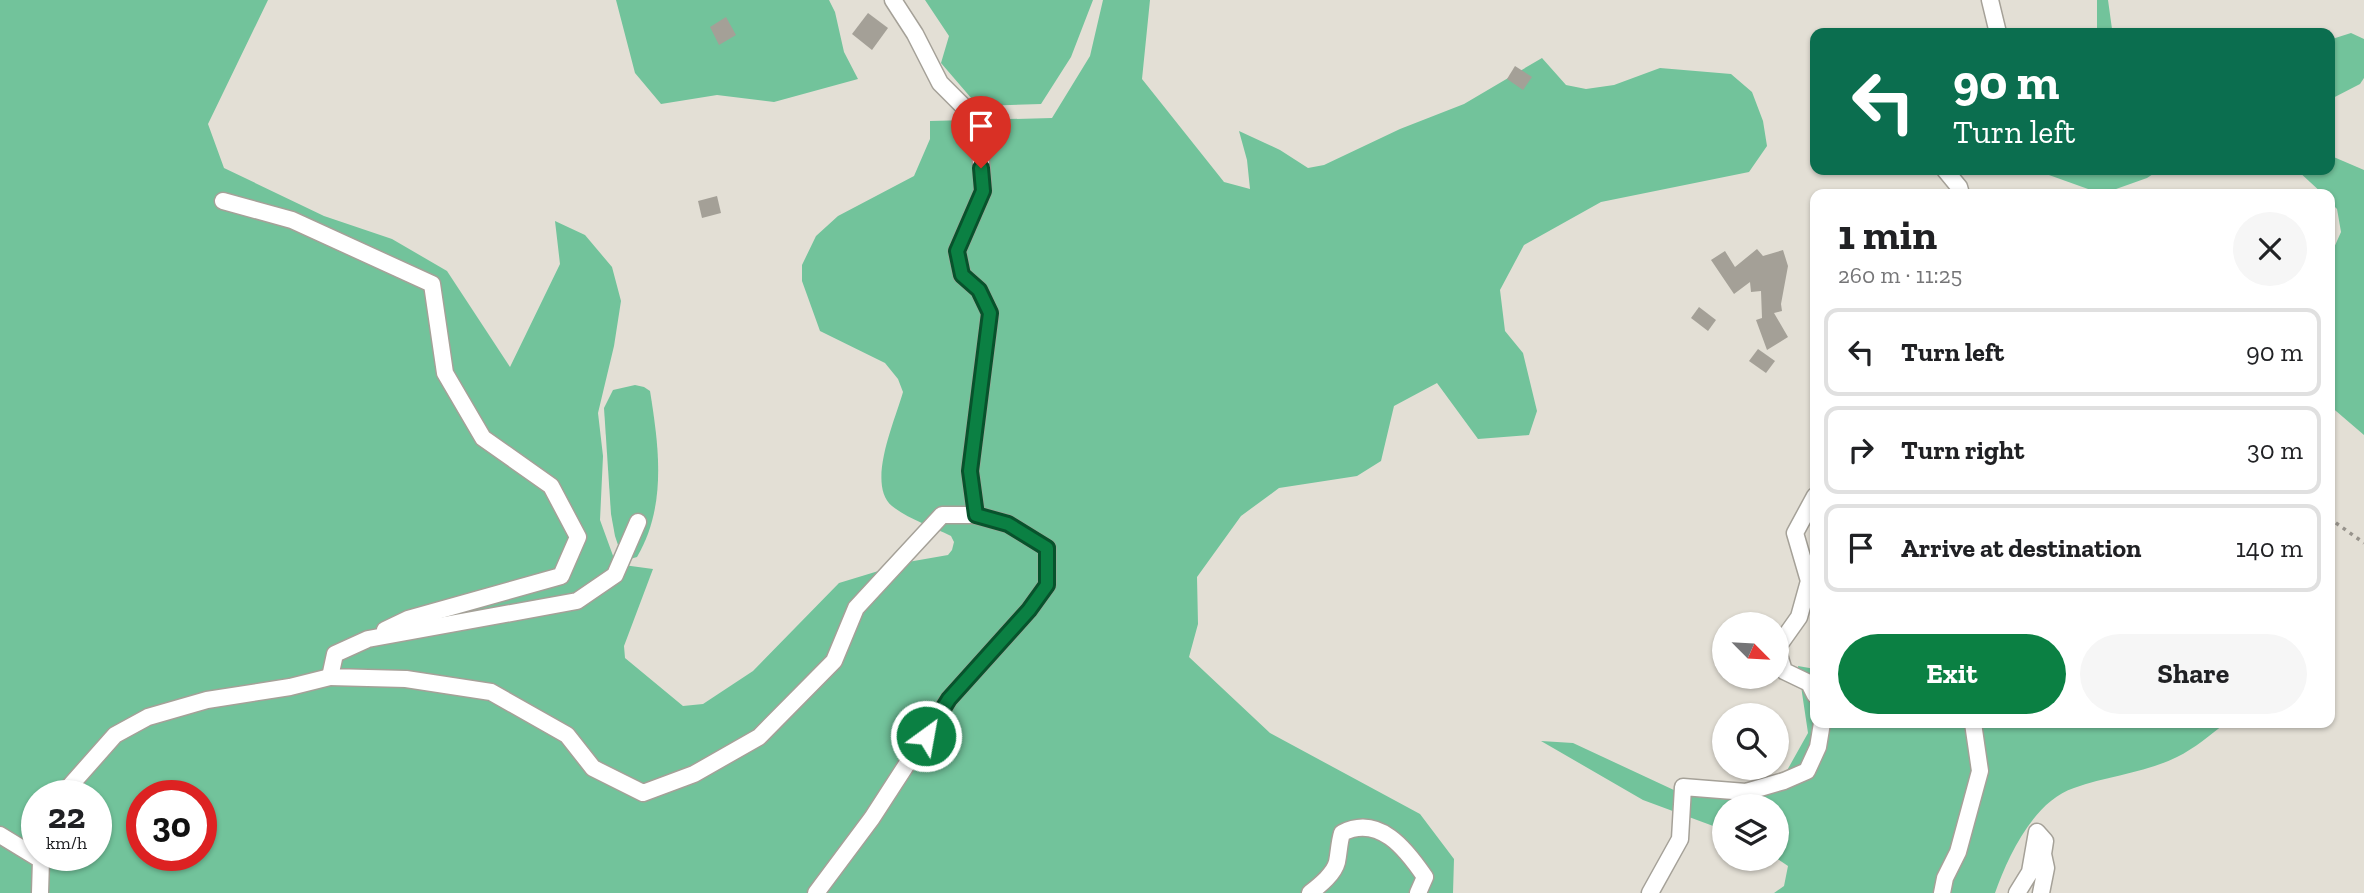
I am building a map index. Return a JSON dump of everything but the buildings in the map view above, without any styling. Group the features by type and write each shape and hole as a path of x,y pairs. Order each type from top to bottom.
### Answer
{"street":[{"path":"893,0 915,34 940,83 978,121 983,191 957,251 962,275 979,290 990,313 970,471 976,515"},
{"path":"1990,0 1997,28"},
{"path":"1949,175 1960,189"},
{"path":"223,201 292,220 432,284 445,373 483,438 551,486 579,537 561,576 408,619 335,654 330,677"},
{"path":"1810,505 1795,533 1809,581 1800,617 1777,648 1784,671 1810,683"},
{"path":"75,780 115,735 148,717 207,701 290,687 330,677 406,679 491,692 567,736 593,768 643,793 694,774 759,737 834,662 856,608 942,514 976,515 1008,524 1047,548 1047,585 1029,610 949,699 872,818 816,893"},
{"path":"368,639 577,601 615,575 638,522"},
{"path":"1650,893 1679,839 1683,787 1746,792 1784,781 1807,771 1818,747 1821,728"},
{"path":"1942,893 1945,878 1958,852 1980,771 1974,728"},
{"path":"1310,893 1330,874 1336,863 1342,833 1352,828 1377,828 1409,852 1425,877 1418,893"},
{"path":"2017,893 2030,872 2037,832 2045,841 2043,854 2046,868 2041,893"},
{"path":"0,835 21,846"},
{"path":"40,893 41,871"}],"path":[{"path":"2335,523 2364,543"}],"green space":[{"path":"0,0 268,0 208,124 224,168 324,216 392,239 447,271 510,367 560,264 555,221 585,235 612,267 621,301 614,346 598,413 603,456 600,520 616,564 653,569 624,646 625,658 683,706 703,704 753,671 839,583 908,562 948,555 952,550 954,542 951,536 905,515 892,506 885,496 882,468 903,392 898,379 885,363 820,331 802,281 802,265 816,236 838,216 914,176 930,139 930,121 1052,118 1090,56 1103,0 1150,0 1142,79 1224,182 1250,189 1247,160 1239,131 1280,150 1308,168 1324,165 1400,129 1464,104 1542,58 1566,85 1586,89 1614,85 1660,68 1731,74 1752,92 1763,121 1767,146 1749,172 1601,202 1524,245 1500,290 1505,331 1523,353 1537,411 1529,435 1478,439 1437,383 1394,406 1381,461 1357,476 1279,488 1241,516 1197,577 1198,624 1189,657 1270,733 1420,814 1454,859 1453,893 0,893"},
{"path":"616,0 829,0 835,12 844,52 858,79 774,102 717,95 661,104 635,73"},
{"path":"925,0 1093,0 1071,57 1041,104 978,106 941,63 949,36"},
{"path":"2097,0 2108,0 2112,28 2097,28"},
{"path":"2351,33 2364,39 2364,78 2360,84 2335,97 2335,38"},
{"path":"2335,158 2364,170 2364,435 2335,410 2335,246 2341,232 2335,207 2335,189 2318,189 2302,175 2335,175"},
{"path":"2049,175 2152,175 2116,189 2088,189"},
{"path":"635,385 650,391 658,476 657,497 647,538 637,557 630,559 621,554 611,514 604,408 613,390"},
{"path":"1798,666 1810,668 1810,728 2219,728 2177,757 2139,771 2074,788 2060,795 2035,817 2024,832 1995,893 1774,893 1784,886 1789,871 1789,794 1716,794 1764,780 1789,780 1789,767 1808,733"},
{"path":"1541,741 1573,743 1676,791 1702,798 1712,795 1712,826 1643,800"}],"route":[{"path":"926,736 949,699 1029,610 1047,585 1047,548 1008,524 976,515 970,471 990,313 979,290 962,275 957,251 983,191 981,168"}]}
